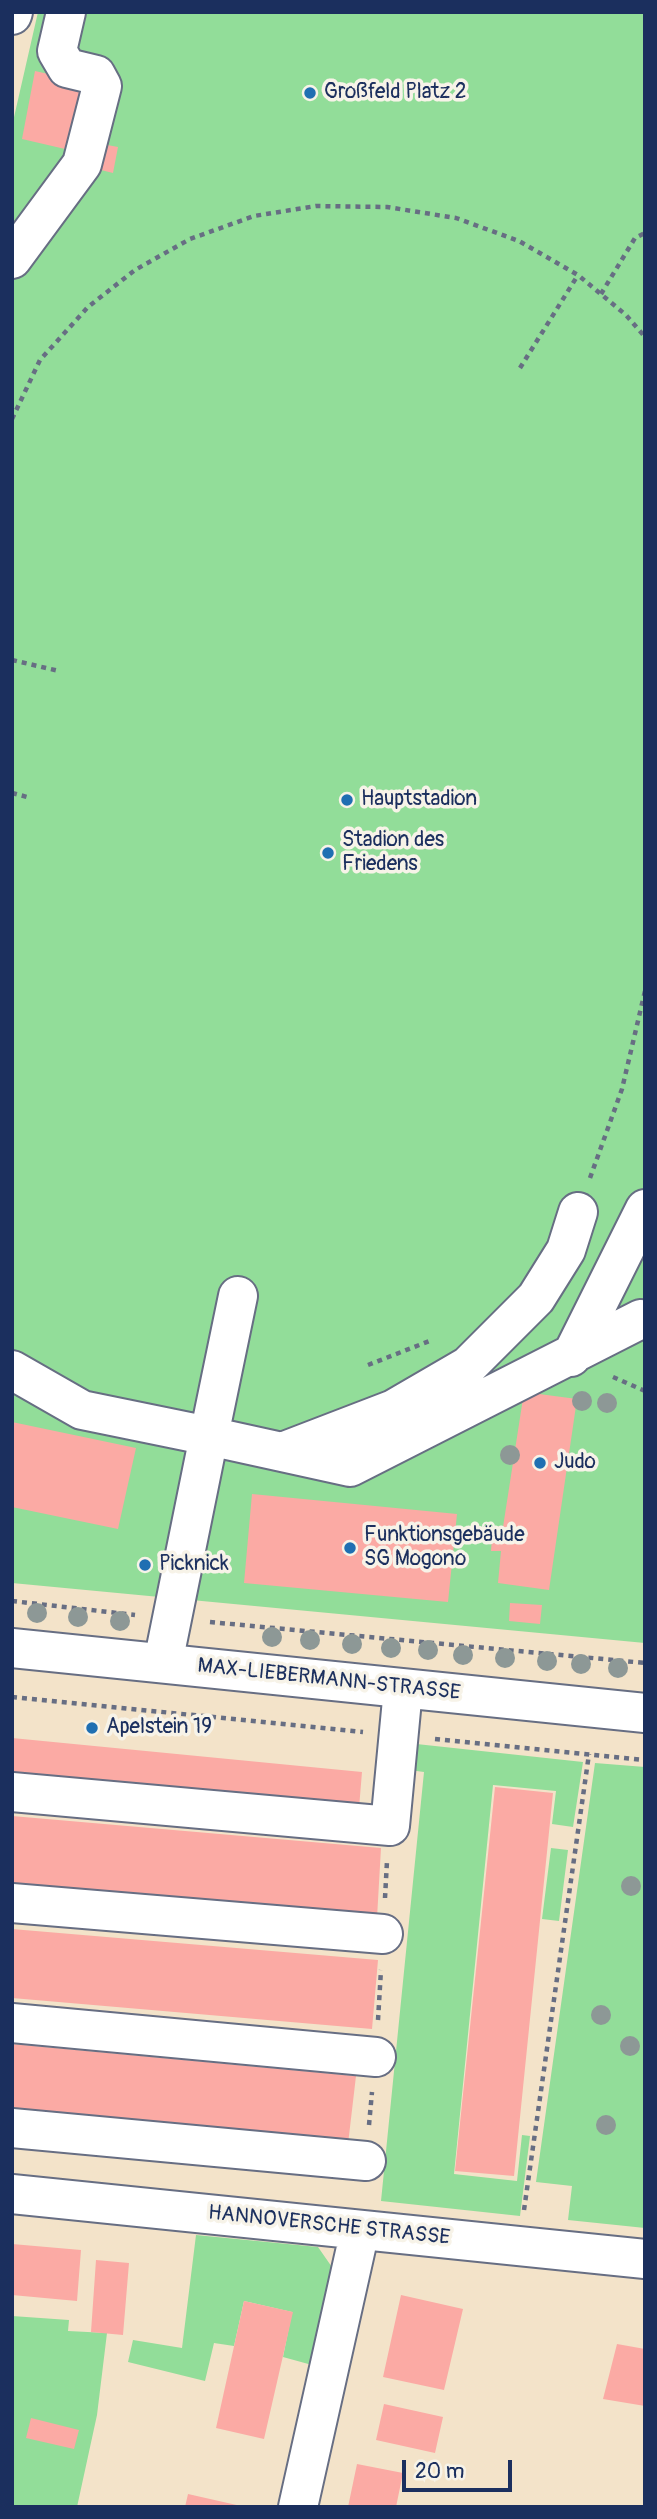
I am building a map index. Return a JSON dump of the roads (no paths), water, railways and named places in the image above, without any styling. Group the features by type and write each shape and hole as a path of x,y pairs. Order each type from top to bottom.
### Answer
{"street":[{"path":"12,259 82,164 102,86 96,75 67,68 57,51 66,12"},
{"path":"572,1357 645,1209"},
{"path":"282,1452 394,1409 468,1366 536,1298 566,1250 578,1212"},
{"path":"163,1663 170,1618 238,1296"},
{"path":"12,1370 82,1410 350,1467 572,1357 641,1319"},
{"name":"MAX-LIEBERMANN-STRASSE","path":"12,1648 645,1713"},
{"path":"12,1792 390,1826 403,1689"},
{"path":"12,1903 383,1934"},
{"path":"12,2023 376,2057"},
{"path":"12,2128 366,2161"},
{"name":"HANNOVERSCHE STRASSE","path":"12,2194 645,2259"},
{"path":"298,2507 360,2230"}],"place":[{"name":"Großfeld Platz 2","path":"310,93"},
{"name":"Hauptstadion","path":"347,800"},
{"name":"Stadion des Friedens","path":"328,853"},
{"name":"Judo","path":"540,1463"},
{"name":"Funktionsgebäude SG Mogono","path":"350,1548"},
{"name":"Picknick","path":"145,1565"},
{"name":"Apelstein 19","path":"92,1728"}]}
